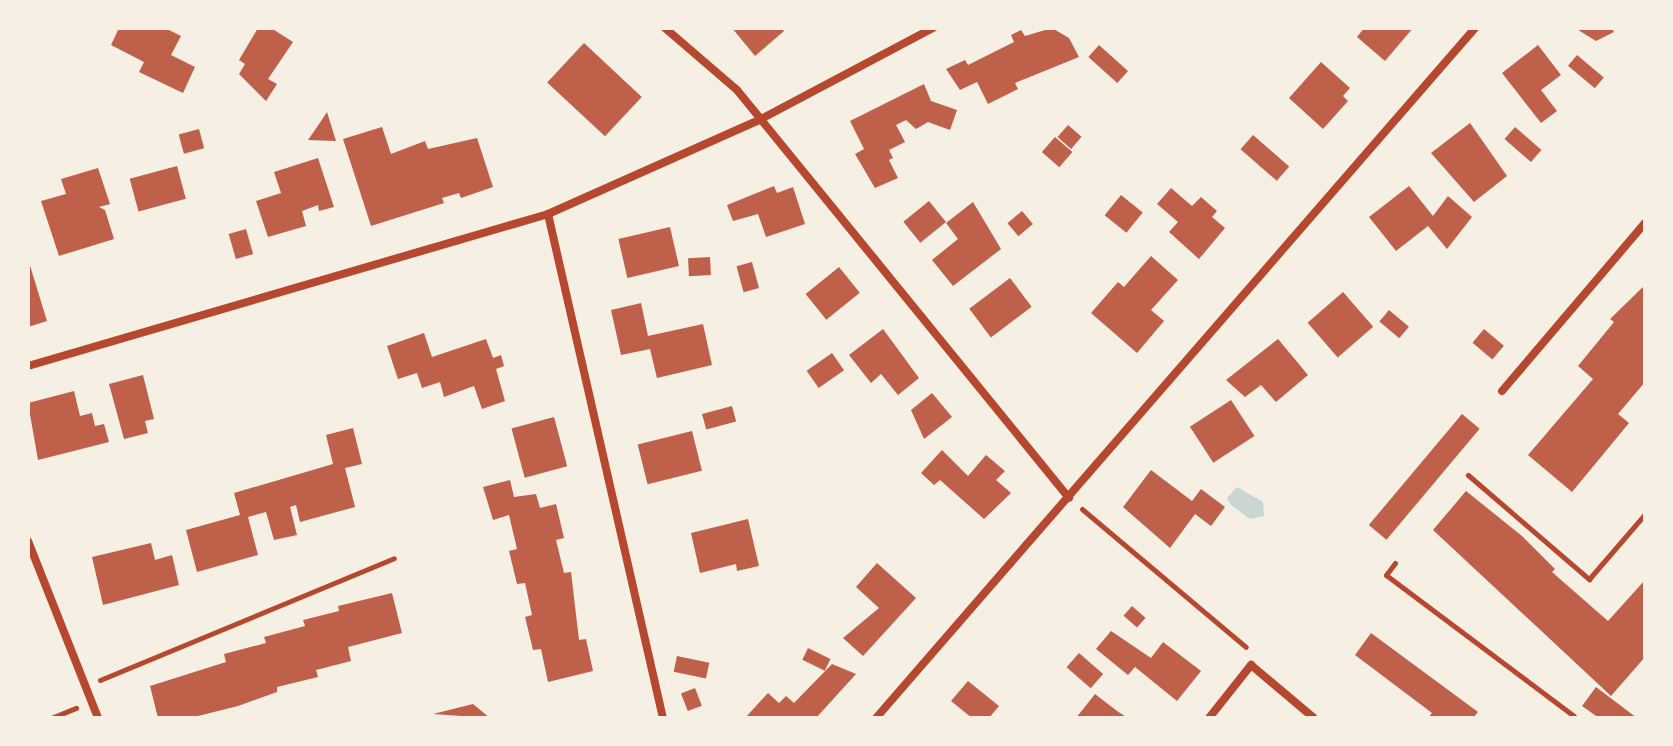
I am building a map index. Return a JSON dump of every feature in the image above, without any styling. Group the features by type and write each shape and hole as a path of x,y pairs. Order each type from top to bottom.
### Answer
{"street":[{"path":"665,28 737,90 1069,498"},
{"path":"28,366 548,214 761,119 933,28"},
{"path":"876,718 1475,28"},
{"path":"548,214 663,718"},
{"path":"1502,391 1645,223"},
{"path":"28,541 98,718"},
{"path":"1209,718 1251,665 1314,718"}],"path":[{"path":"1468,475 1589,579 1645,514"},
{"path":"1069,498 1250,650 1251,665"},
{"path":"84,686 394,558"},
{"path":"1395,563 1386,575 1574,716"},
{"path":"51,718 91,702"}],"shaded area":[{"path":"1237,487 1263,502 1264,516 1250,519 1231,505 1227,498"}],"building":[{"path":"119,28 165,28 181,36 171,55 195,67 183,93 139,72 144,62 111,45"},
{"path":"258,28 271,28 293,42 268,79 277,84 266,101 239,74 245,64 239,60"},
{"path":"732,28 782,28 784,31 755,56"},
{"path":"1052,28 1069,38 1079,57 1015,83 1018,89 988,104 977,82 960,90 946,69 965,60 968,65 1014,42 1011,35 1021,30 1025,36"},
{"path":"1364,28 1413,28 1385,61 1357,37"},
{"path":"1575,28 1612,28 1614,32 1596,41"},
{"path":"584,43 642,97 605,136 547,82"},
{"path":"1099,45 1128,71 1117,83 1088,57"},
{"path":"1538,45 1561,75 1541,90 1557,111 1541,123 1502,73"},
{"path":"1577,55 1604,77 1595,88 1568,66"},
{"path":"1321,62 1350,88 1343,96 1348,101 1323,129 1289,98"},
{"path":"924,84 931,101 957,110 950,130 928,122 916,129 906,120 896,125 905,142 889,150 893,158 889,160 898,178 875,188 855,154 864,149 850,121"},
{"path":"327,112 336,141 308,140 317,127"},
{"path":"1470,123 1507,176 1474,202 1431,153"},
{"path":"1068,125 1082,137 1071,149 1058,137"},
{"path":"382,127 391,154 425,141 428,149 477,138 493,187 461,198 459,193 442,198 444,203 371,226 343,139"},
{"path":"1515,127 1541,150 1531,162 1505,139"},
{"path":"199,129 204,148 184,154 179,134"},
{"path":"1253,135 1289,166 1277,181 1241,149"},
{"path":"1055,137 1072,152 1059,167 1042,152"},
{"path":"318,158 334,207 319,211 318,205 302,211 306,226 268,237 256,201 281,193 274,172"},
{"path":"177,166 186,199 138,212 130,179"},
{"path":"98,168 110,204 99,207 105,210 114,239 59,256 41,201 66,194 61,179"},
{"path":"774,186 777,193 793,187 805,224 766,237 758,214 733,221 727,205"},
{"path":"1409,186 1433,216 1448,196 1472,217 1447,249 1428,226 1396,251 1369,217"},
{"path":"1171,188 1192,206 1201,197 1217,211 1212,217 1225,228 1199,259 1169,232 1178,222 1157,204"},
{"path":"1121,195 1143,213 1126,233 1105,215"},
{"path":"929,201 946,222 920,243 903,222"},
{"path":"973,202 1001,249 953,286 932,260 958,239 946,223"},
{"path":"1022,211 1033,224 1018,236 1007,223"},
{"path":"670,227 679,266 627,278 618,239"},
{"path":"246,229 253,254 236,259 229,234"},
{"path":"1151,256 1178,280 1151,310 1164,321 1137,353 1091,313 1118,282 1124,287"},
{"path":"710,257 711,275 689,276 688,258"},
{"path":"28,259 47,321 28,327"},
{"path":"752,262 759,288 744,292 737,266"},
{"path":"839,267 860,293 826,320 806,294"},
{"path":"1010,278 1032,307 991,337 969,309"},
{"path":"1645,285 1645,382 1618,414 1629,423 1572,492 1528,455 1593,379 1578,366 1614,322 1610,319"},
{"path":"1343,292 1373,327 1338,358 1308,323"},
{"path":"641,303 648,336 703,324 712,365 657,378 650,349 621,355 611,310"},
{"path":"1389,310 1409,327 1399,338 1379,321"},
{"path":"883,329 919,378 898,395 881,374 871,383 849,355"},
{"path":"1484,329 1504,346 1492,360 1472,343"},
{"path":"424,333 432,357 486,339 493,358 501,355 504,366 496,369 505,401 482,409 474,386 444,397 440,382 422,388 417,373 398,379 387,346"},
{"path":"1278,339 1308,375 1276,402 1261,385 1245,397 1226,380"},
{"path":"832,353 844,370 819,388 807,371"},
{"path":"143,375 154,419 145,421 148,433 124,439 109,384"},
{"path":"74,391 80,416 92,413 95,426 104,424 109,442 38,460 28,403"},
{"path":"932,393 952,417 924,439 911,410"},
{"path":"1231,400 1254,436 1213,463 1190,427"},
{"path":"732,406 736,421 706,429 702,414"},
{"path":"1462,414 1480,429 1386,540 1369,525"},
{"path":"554,417 567,466 525,478 511,428"},
{"path":"353,428 362,464 345,468 355,507 300,522 296,505 290,507 297,535 274,540 266,512 248,517 258,555 197,572 186,530 240,515 234,493 333,464 326,435"},
{"path":"692,431 702,471 648,484 638,445"},
{"path":"942,450 968,476 986,455 1005,471 996,480 1011,493 984,519 940,480 934,485 921,473"},
{"path":"1151,470 1192,501 1201,489 1225,507 1211,526 1195,514 1170,548 1123,507"},
{"path":"510,480 514,497 536,494 540,508 556,504 564,538 556,540 564,573 571,572 579,640 586,639 593,671 548,682 541,649 533,650 525,617 532,615 525,583 517,584 509,551 517,549 509,515 493,520 483,487"},
{"path":"1466,491 1522,536 1555,569 1552,572 1608,621 1645,580 1645,657 1611,696 1433,530"},
{"path":"748,519 759,566 737,571 736,564 700,573 691,533"},
{"path":"151,543 155,560 172,555 179,585 103,605 92,557"},
{"path":"877,563 916,598 863,656 843,638 879,608 856,587"},
{"path":"392,593 402,633 348,647 351,661 316,670 318,677 277,687 277,692 238,706 190,718 158,718 150,686 226,662 224,654 266,643 264,637 305,626 303,620 339,611 338,606"},
{"path":"1132,606 1146,618 1137,628 1123,616"},
{"path":"1111,631 1151,658 1163,642 1201,671 1177,701 1135,667 1128,675 1096,649"},
{"path":"1371,633 1478,712 1473,718 1428,718 1432,713 1355,655"},
{"path":"808,648 830,659 825,671 802,660"},
{"path":"1079,653 1103,674 1091,688 1067,667"},
{"path":"677,656 709,663 706,679 674,672"},
{"path":"832,664 856,674 816,718 745,718 768,693 779,703 786,696 794,703"},
{"path":"968,681 999,706 989,718 972,718 951,701"},
{"path":"1596,687 1637,718 1599,718 1582,706"},
{"path":"695,688 702,706 688,711 681,693"},
{"path":"1095,694 1117,711 1128,718 1076,718"},
{"path":"473,704 490,718 433,714"}]}
